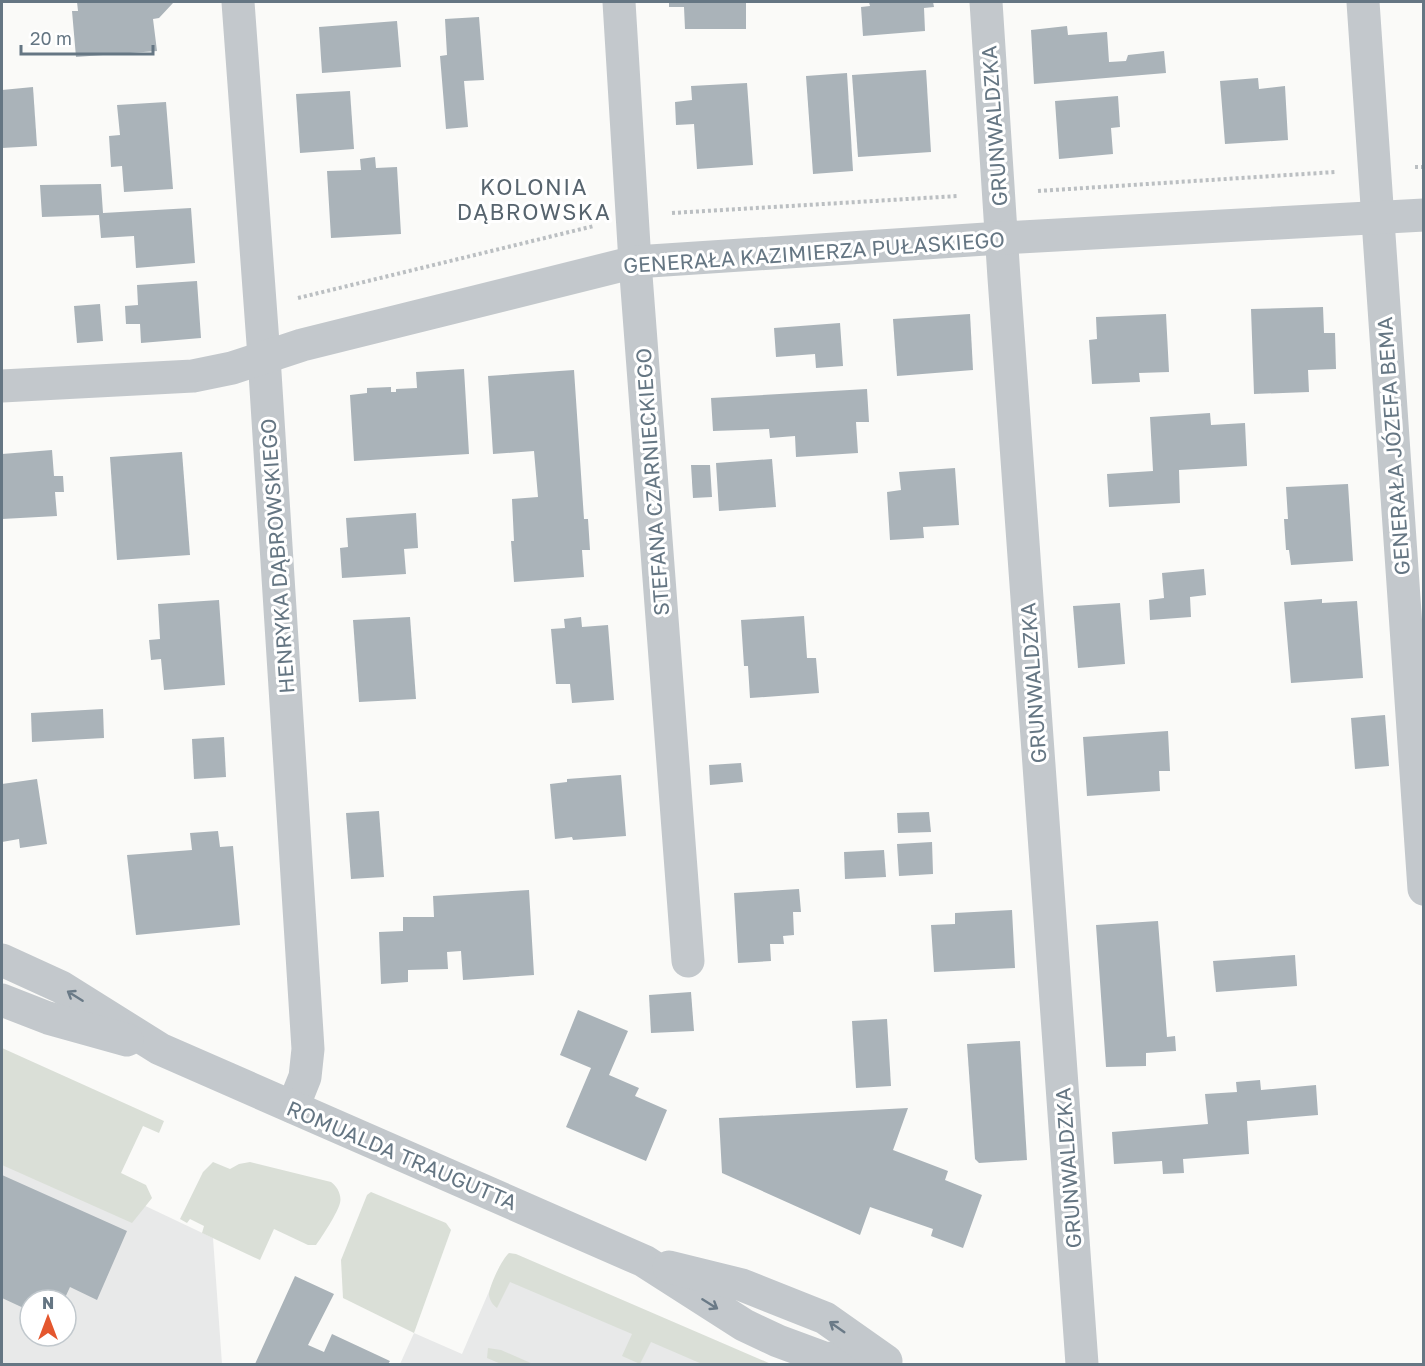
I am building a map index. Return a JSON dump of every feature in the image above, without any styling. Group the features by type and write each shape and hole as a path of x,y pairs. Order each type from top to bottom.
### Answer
{"street":[{"name":"HENRYKA DĄBROWSKIEGO","path":"238,2 264,357 308,1049 305,1077 293,1107"},
{"name":"STEFANA CZARNIECKIEGO","path":"619,2 635,262 688,961"},
{"name":"GRUNWALDZKA","path":"986,2 1082,1365"},
{"name":"GENERAŁA JÓZEFA BEMA","path":"1363,2 1424,890"},
{"name":"GENERAŁA KAZIMIERZA PUŁASKIEGO","path":"2,386 193,376 232,368 314,342 635,262 1001,238 1424,215"},
{"name":"ROMUALDA TRAUGUTTA","path":"2,960 61,987 160,1049"},
{"name":"ROMUALDA TRAUGUTTA","path":"2,999 48,1018 160,1049 644,1261 744,1325 778,1341 824,1358 889,1363"}],"shaded area":[{"path":"2,1048 164,1121 159,1133 143,1126 121,1173 146,1185 152,1198 132,1223 2,1165"},
{"path":"2,1138 213,1238 222,1364 2,1364"},
{"path":"213,1162 230,1169 250,1162 331,1182 340,1194 339,1207 316,1245 308,1245 274,1229 260,1260 202,1233 204,1226 190,1219 187,1223 180,1219 203,1172"},
{"path":"371,1192 446,1223 451,1230 414,1333 343,1298 341,1260 367,1195"},
{"path":"509,1253 516,1254 771,1364 702,1364 651,1342 640,1364 622,1356 632,1334 510,1282 497,1308 489,1295 493,1279"},
{"path":"500,1266 724,1364 400,1364 414,1333 462,1354"},
{"path":"488,1348 501,1350 533,1364 501,1364 487,1358"}],"building":[{"path":"77,2 173,3 159,18 153,19 157,51 76,57 72,11 78,11"},
{"path":"669,2 746,2 746,29 685,29 684,7 669,7"},
{"path":"869,2 933,2 934,7 924,8 925,31 863,36 861,7 870,6"},
{"path":"479,17 484,80 464,81 468,127 446,129 440,56 447,55 445,19"},
{"path":"397,21 401,67 322,73 319,27"},
{"path":"1067,26 1068,35 1107,32 1109,62 1126,61 1128,55 1164,51 1166,73 1034,84 1031,30"},
{"path":"926,70 931,152 858,157 852,75"},
{"path":"847,73 853,171 813,174 806,76"},
{"path":"1258,78 1259,89 1285,86 1288,140 1225,144 1220,81"},
{"path":"747,83 753,165 697,169 694,124 676,125 675,102 692,100 691,86"},
{"path":"33,87 37,146 2,148 2,90"},
{"path":"350,91 354,149 300,153 296,94"},
{"path":"1118,96 1120,127 1111,128 1113,154 1059,159 1055,101"},
{"path":"166,102 173,189 124,192 122,166 111,167 109,136 120,135 117,105"},
{"path":"375,157 376,168 397,167 401,234 331,238 327,171 361,170 360,159"},
{"path":"101,184 103,213 191,208 195,263 136,268 134,236 101,238 99,215 42,217 40,185"},
{"path":"197,281 201,338 141,343 140,324 126,324 125,306 138,305 137,285"},
{"path":"100,304 103,341 77,343 74,306"},
{"path":"1323,307 1324,333 1335,333 1336,369 1308,370 1309,392 1254,394 1251,309"},
{"path":"970,314 973,370 897,376 893,319"},
{"path":"1166,314 1169,372 1139,373 1140,382 1092,384 1089,340 1097,339 1096,317"},
{"path":"840,323 843,366 816,368 815,354 776,357 774,328"},
{"path":"464,369 469,454 354,461 350,395 367,393 367,388 391,387 391,392 396,392 396,389 417,388 416,372"},
{"path":"574,370 584,519 588,519 590,550 582,550 584,577 514,582 511,541 514,541 512,499 538,497 534,451 493,454 488,376"},
{"path":"867,389 869,422 856,422 858,453 796,457 795,436 770,438 769,429 713,431 711,398"},
{"path":"1210,413 1211,425 1245,423 1247,466 1179,470 1180,503 1109,507 1107,474 1153,471 1150,417"},
{"path":"52,450 54,476 63,476 64,492 55,492 57,516 2,519 2,454"},
{"path":"182,452 190,555 117,560 110,457"},
{"path":"772,459 776,507 719,511 716,463"},
{"path":"691,465 710,465 712,497 693,498"},
{"path":"955,468 959,525 923,527 924,538 890,540 887,492 901,490 899,472"},
{"path":"1348,484 1353,561 1291,565 1289,550 1286,550 1284,519 1288,519 1286,487"},
{"path":"416,513 418,548 404,549 406,574 342,578 340,548 348,547 346,518"},
{"path":"1204,569 1206,595 1190,597 1191,617 1150,620 1149,600 1164,598 1162,573"},
{"path":"1322,599 1322,603 1357,601 1363,678 1291,683 1284,602"},
{"path":"219,600 225,685 164,690 161,659 151,660 149,640 160,639 158,604"},
{"path":"1120,603 1125,664 1078,668 1073,606"},
{"path":"804,616 807,658 816,658 819,693 750,698 748,666 744,666 741,620"},
{"path":"410,617 416,699 359,702 353,620"},
{"path":"581,617 582,627 608,625 614,700 572,703 570,684 556,684 551,629 565,628 564,619"},
{"path":"103,709 104,738 32,742 31,713"},
{"path":"1385,715 1389,766 1355,769 1351,718"},
{"path":"1168,731 1170,771 1159,771 1160,791 1087,796 1083,737"},
{"path":"224,737 226,777 194,779 192,739"},
{"path":"741,763 743,782 710,785 709,765"},
{"path":"621,775 626,836 555,839 550,784 567,782 567,779"},
{"path":"37,779 47,844 20,848 19,839 2,842 2,784"},
{"path":"379,811 384,877 351,879 346,813"},
{"path":"929,812 931,832 898,833 897,813"},
{"path":"218,831 220,847 233,846 240,925 136,935 127,855 192,850 190,833"},
{"path":"932,842 933,874 899,876 897,844"},
{"path":"884,850 886,877 845,879 844,852"},
{"path":"799,889 801,912 793,912 794,935 783,936 784,944 770,944 771,961 738,963 734,893"},
{"path":"529,890 534,975 463,980 461,951 447,952 448,969 408,970 408,982 381,984 379,932 403,931 403,917 434,917 433,896"},
{"path":"1012,910 1015,968 934,972 931,925 955,924 955,913"},
{"path":"1158,921 1167,1037 1175,1036 1176,1051 1146,1053 1146,1066 1106,1067 1096,925"},
{"path":"1295,955 1297,986 1216,992 1213,961"},
{"path":"691,992 694,1031 651,1033 649,995"},
{"path":"578,1010 628,1031 609,1075 639,1088 635,1096 667,1110 646,1161 566,1127 591,1068 560,1055"},
{"path":"887,1019 891,1086 856,1088 852,1021"},
{"path":"1020,1041 1027,1160 979,1163 975,1159 967,1044"},
{"path":"1260,1080 1261,1090 1316,1085 1318,1115 1247,1121 1249,1154 1183,1159 1184,1173 1163,1174 1162,1161 1114,1164 1112,1132 1208,1124 1205,1094 1237,1092 1236,1082"},
{"path":"908,1108 893,1150 948,1171 945,1180 982,1195 963,1248 931,1236 933,1229 870,1207 860,1235 722,1173 719,1118"},
{"path":"2,1175 127,1231 97,1300 78,1291 78,1288 70,1287 18,1288 18,1305 2,1298"},
{"path":"295,1276 334,1294 308,1345 324,1352 332,1334 390,1361 388,1364 255,1364"}],"district":[{"name":"KOLONIA DĄBROWSKA","path":"534,198"}]}
